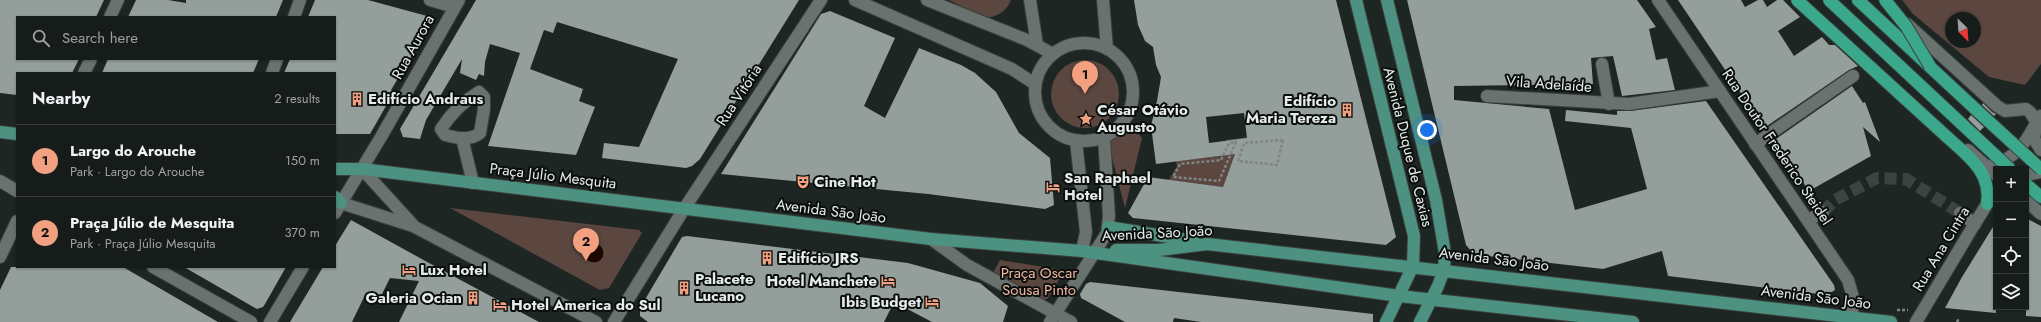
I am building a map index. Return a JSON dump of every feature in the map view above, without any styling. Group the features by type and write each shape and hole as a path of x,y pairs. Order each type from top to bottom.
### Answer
{"highway":[{"path":"1797,0 1946,136 1980,170 1986,179 1988,204"},
{"path":"1829,0 2007,166"},
{"path":"1858,0 2041,169"},
{"path":"1885,0 1906,26 1930,66"},
{"path":"2029,187 2041,197"}],"main road":[{"name":"Avenida Duque de Caxias","path":"1356,0 1414,236 1413,266 1386,322"},
{"name":"Avenida Duque de Caxias","path":"1387,0 1436,200 1444,248 1444,270 1432,299 1420,322"},
{"path":"0,132 16,134"},
{"path":"336,169 362,169"},
{"name":"Praça Júlio Mesquita","path":"362,169 684,208"},
{"name":"Avenida São João","path":"684,208 931,240 1088,252 1399,296 1633,322"},
{"path":"1108,227 1207,244"},
{"name":"Avenida São João","path":"1088,252 1111,250 1159,250 1207,244 1413,266 1891,322"}],"street":[{"path":"110,16 118,0"},
{"path":"294,16 300,0"},
{"path":"430,0 456,4"},
{"name":"Rua Vitória","path":"684,208 821,0"},
{"path":"855,0 1012,69 1035,84"},
{"path":"927,0 1038,45 1053,54"},
{"path":"1030,0 1038,45"},
{"path":"1103,0 1107,49"},
{"name":"Rua Doutor Frederico Steidel","path":"1658,0 1848,280 1853,297 1852,317"},
{"path":"1793,0 1878,75 1993,172"},
{"path":"1881,0 1996,106 2005,111 2026,109 2039,119"},
{"name":"Rua Aurora","path":"337,205 362,169 456,4"},
{"path":"1082,43 1095,44 1107,49 1118,57 1126,67 1132,80 1133,94 1131,107 1125,120 1115,130 1104,137 1090,141 1076,141 1062,136 1044,121 1037,107 1035,84 1041,68 1053,54 1069,46 1082,43"},
{"path":"84,72 90,60"},
{"path":"272,72 277,60"},
{"name":"Vila Adelaíde","path":"1602,64 1609,104"},
{"path":"1755,144 1853,76"},
{"name":"Vila Adelaíde","path":"1487,96 1609,104 1648,103 1720,91"},
{"path":"1984,164 1999,162 2010,158 2028,137 2039,119"},
{"path":"2039,119 2034,139 2041,150"},
{"path":"1053,318 1088,252 1103,240 1108,227 1104,137"},
{"path":"462,138 472,183"},
{"path":"1076,141 1088,252"},
{"path":"362,169 413,226"},
{"path":"2029,174 2041,172"},
{"path":"0,181 16,190"},
{"name":"Rua Ana Cintra","path":"1916,322 1974,224 1993,198"},
{"path":"2027,202 2041,214"},
{"path":"337,205 413,226 596,322"},
{"path":"614,322 684,208"},
{"path":"1808,220 1823,212"},
{"path":"1960,213 1974,224"},
{"path":"0,257 16,223"},
{"path":"931,240 967,265 1053,318 1071,322"},
{"path":"155,268 251,322"},
{"path":"270,322 302,268"}],"path":[{"path":"1283,140 1276,165 1238,160 1244,143 1283,140"},
{"path":"1236,142 1219,181 1173,177 1180,164 1221,160 1229,143 1236,142"},
{"path":"1957,322 1959,318"}],"green space":[{"path":"949,0 1011,0 1004,11 984,18"},
{"path":"1902,0 2041,0 2041,64 2025,85 1989,77 1954,48 1981,48 1981,12 1945,12 1945,41 1913,14"},
{"path":"1085,60 1098,63 1109,70 1116,81 1119,94 1116,107 1109,118 1098,125 1085,128 1072,125 1061,118 1054,107 1051,94 1054,81 1061,70 1072,63"},
{"path":"1128,122 1142,138 1125,208 1108,142 1120,133"},
{"path":"1288,132 1239,163 1231,165 1223,187 1169,180 1177,166 1176,161 1220,156 1226,140"},
{"path":"450,208 639,230 642,233 609,288 600,290"},
{"name":"Praça Oscar Sousa Pinto","path":"1000,260 1062,270 1063,273 1048,298 1043,301 992,275"}],"shaded area":[{"path":"594,243 601,246 604,253 601,260 594,263 587,260 584,253 587,246"}],"building":[{"path":"0,0 104,0 96,16 16,16 16,60 78,60 72,72 16,72 16,95 0,93"},
{"path":"136,0 168,0 186,3 186,0 283,0 276,16 128,16"},
{"path":"315,0 368,0 427,16 428,23 424,35 391,90 394,92 370,134 336,134 336,72 284,72 290,60 336,60 336,16 308,16"},
{"path":"476,0 799,0 700,159 692,166 686,168 602,158 604,143 639,147 678,59 557,22 553,33 544,30 530,69 583,89 579,101 595,107 576,155 488,146 520,53 490,44 485,62 484,76 479,74 476,80 460,73 462,59 426,120 420,139 403,137 400,129"},
{"path":"1134,0 1336,0 1396,237 1386,245 1133,218 1128,213 1148,177 1223,187 1235,154 1156,164 1151,126 1161,77 1156,65 1153,47 1145,41 1138,25","holes":["1244,113 1247,138 1209,143 1206,117"]},
{"path":"1407,0 1637,0 1656,27 1649,29 1656,60 1667,58 1675,90 1622,96 1613,56 1591,58 1593,84 1454,86 1454,100 1549,109 1575,210 1647,189 1631,128 1565,121 1566,110 1617,115 1617,111 1630,111 1706,101 1834,285 1835,290 1827,295 1668,276 1662,251 1603,269 1479,255 1472,252 1466,245"},
{"path":"1678,0 1741,0 1745,7 1758,0 1763,0 1767,7 1777,0 1783,0 1800,17 1778,31 1794,56 1822,37 1829,45 1835,45 1858,66 1849,70 1767,126 1763,126"},
{"path":"830,11 895,38 864,106 885,118 919,48 961,65 975,73 996,92 1019,133 1050,158 1054,205 1045,209 928,194 721,174 821,14"},
{"path":"108,60 259,60 253,72 102,72"},
{"path":"1852,86 1863,103 1865,102 1880,142 1863,127 1871,156 1809,191 1776,143 1776,139"},
{"path":"1983,103 1996,114 1994,116 1982,105"},
{"path":"1971,115 1984,127 1980,131 1968,119"},
{"path":"351,220 539,322 399,322 419,281 390,278 380,298 366,293 352,322 290,322 322,268 336,268 336,244"},
{"path":"2029,220 2041,226 2041,317 2026,316 2026,310 2029,310"},
{"path":"1993,227 1993,310 1996,310 1996,313 1945,308"},
{"path":"687,236 908,263 980,283 1008,306 1003,322 932,322 894,302 884,322 648,322 640,316 640,308 682,237"},
{"path":"11,267 125,268 218,322 0,322 0,290"},
{"path":"186,268 285,268 263,307 257,309"},
{"path":"1090,282 1373,314 1373,322 1201,322 1174,318 1173,322 1125,322 1081,298 1080,294 1086,284"}],"tunnel":[{"path":"1823,212 1835,200 1877,178 1906,179 1960,213"}],"place":[{"name":"Largo do Arouche","path":"1085,94"},
{"name":"Edifício Andraus","path":"357,99"},
{"name":"Edifício Maria Tereza","path":"1347,110"},
{"name":"César Otávio Augusto","path":"1086,119"},
{"name":"Cine Hot","path":"803,182"},
{"name":"San Raphael Hotel","path":"1053,187"},
{"name":"Edifício JRS","path":"767,258"},
{"name":"Praça Júlio de Mesquita","path":"586,261"},
{"name":"Lux Hotel","path":"409,270"},
{"name":"Hotel Manchete","path":"888,281"},
{"name":"Palacete Lucano","path":"684,288"},
{"name":"Galeria Ocian","path":"473,298"},
{"name":"Ibis Budget","path":"932,302"},
{"name":"Hotel America do Sul","path":"500,305"}]}
